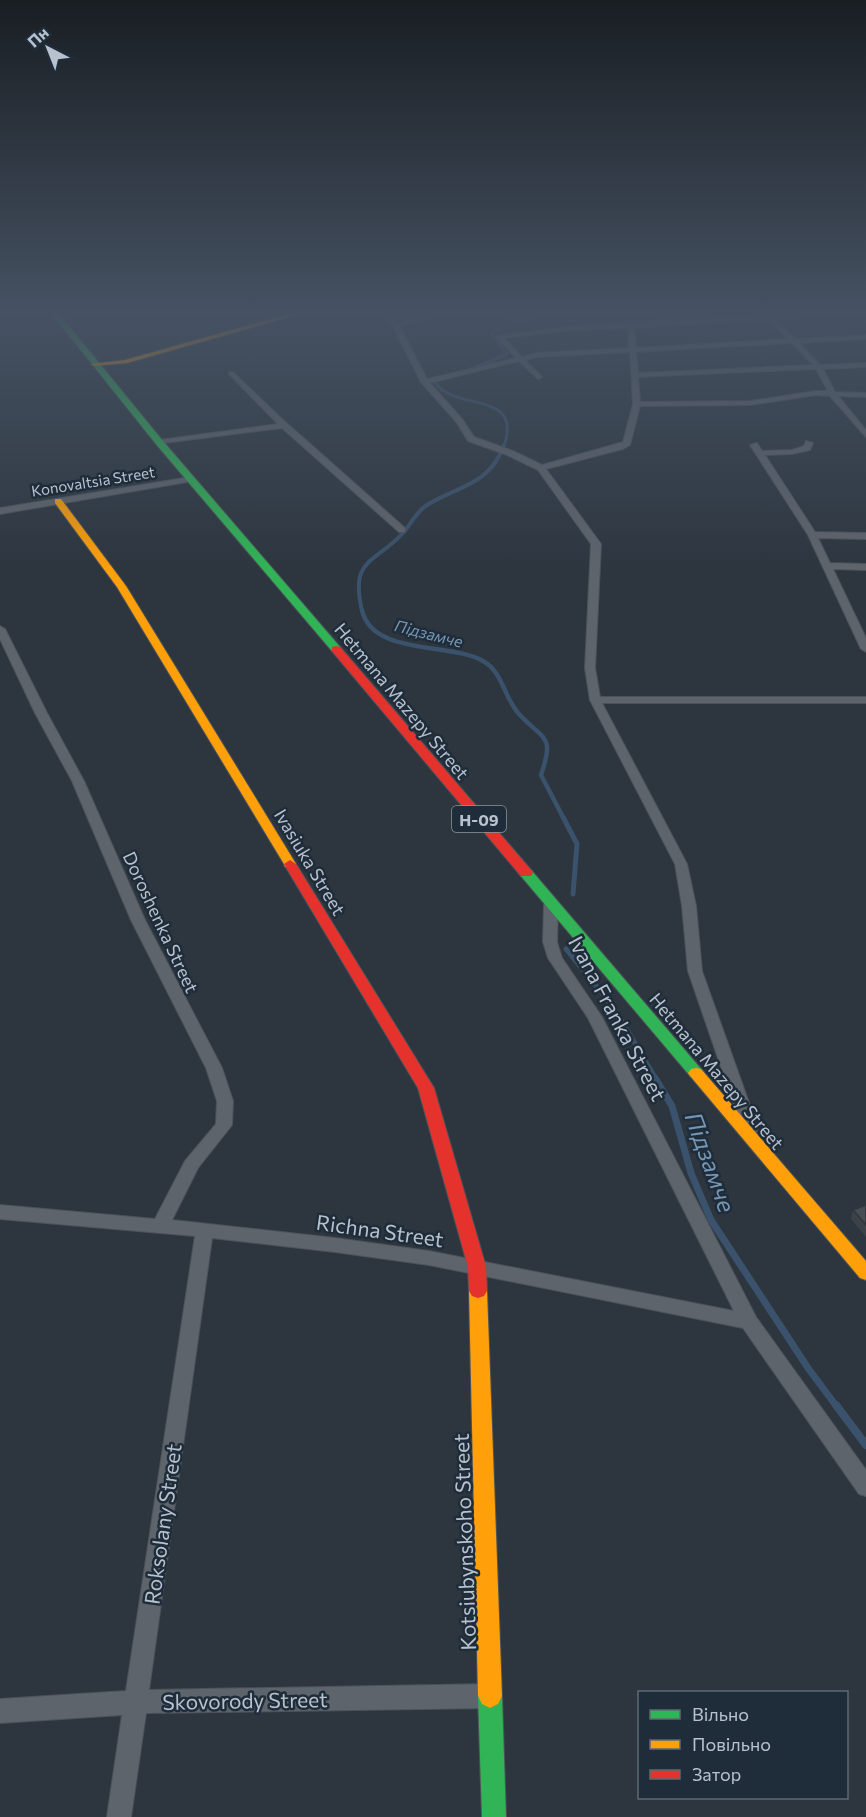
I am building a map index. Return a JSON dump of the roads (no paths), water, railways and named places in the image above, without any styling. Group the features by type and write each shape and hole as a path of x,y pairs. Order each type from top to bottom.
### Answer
{"main road":[{"name":"Hetmana Mazepy Street","path":"122,399 866,1273"},
{"name":"Ivasiuka Street","path":"58,501 121,586 426,1088 477,1267"},
{"name":"Kotsiubynskoho Street","path":"477,1267 494,1817"}],"street":[{"path":"258,399 402,530"},
{"path":"444,399 471,439 510,453 541,468 596,544 590,668 595,700 681,864 689,906 694,971 755,1144"},
{"path":"541,468 620,447 627,443 637,399"},
{"path":"637,404 750,403 778,399"},
{"path":"836,399 866,435"},
{"path":"159,442 285,425"},
{"path":"809,442 807,448 800,451 757,449 812,535 866,650"},
{"name":"Konovaltsia Street","path":"0,511 190,479"},
{"path":"812,535 866,536"},
{"path":"827,566 866,567"},
{"name":"Doroshenka Street","path":"0,628 40,713 78,781 138,921 214,1068 225,1101 224,1125 192,1165 161,1225"},
{"path":"595,700 866,700"},
{"name":"Ivana Franka Street","path":"551,904 550,942 555,958 595,1017 748,1322 866,1487"},
{"name":"Richna Street","path":"0,1212 161,1225 383,1251 477,1267 748,1322"},
{"name":"Roksolany Street","path":"119,1817 204,1231"},
{"name":"Skovorody Street","path":"0,1711 136,1702 490,1696"}],"waterway":[{"name":"Підзамче","path":"462,399 490,406 499,411 505,419 507,430 504,446"},
{"name":"Підзамче","path":"362,611 359,581 367,564 403,533 423,508 482,477 498,458 504,445"},
{"name":"Підзамче","path":"362,610 369,625 381,635 414,646 469,655 490,666 499,678 514,708 545,739 547,752 541,775 564,819"},
{"name":"Підзамче","path":"563,817 577,844 573,894"},
{"name":"Підзамче","path":"566,949 614,1008 656,1079"},
{"name":"Підзамче","path":"655,1078 672,1106 691,1173 711,1220 808,1368 837,1407"},
{"name":"Підзамче","path":"836,1405 866,1445"}]}
